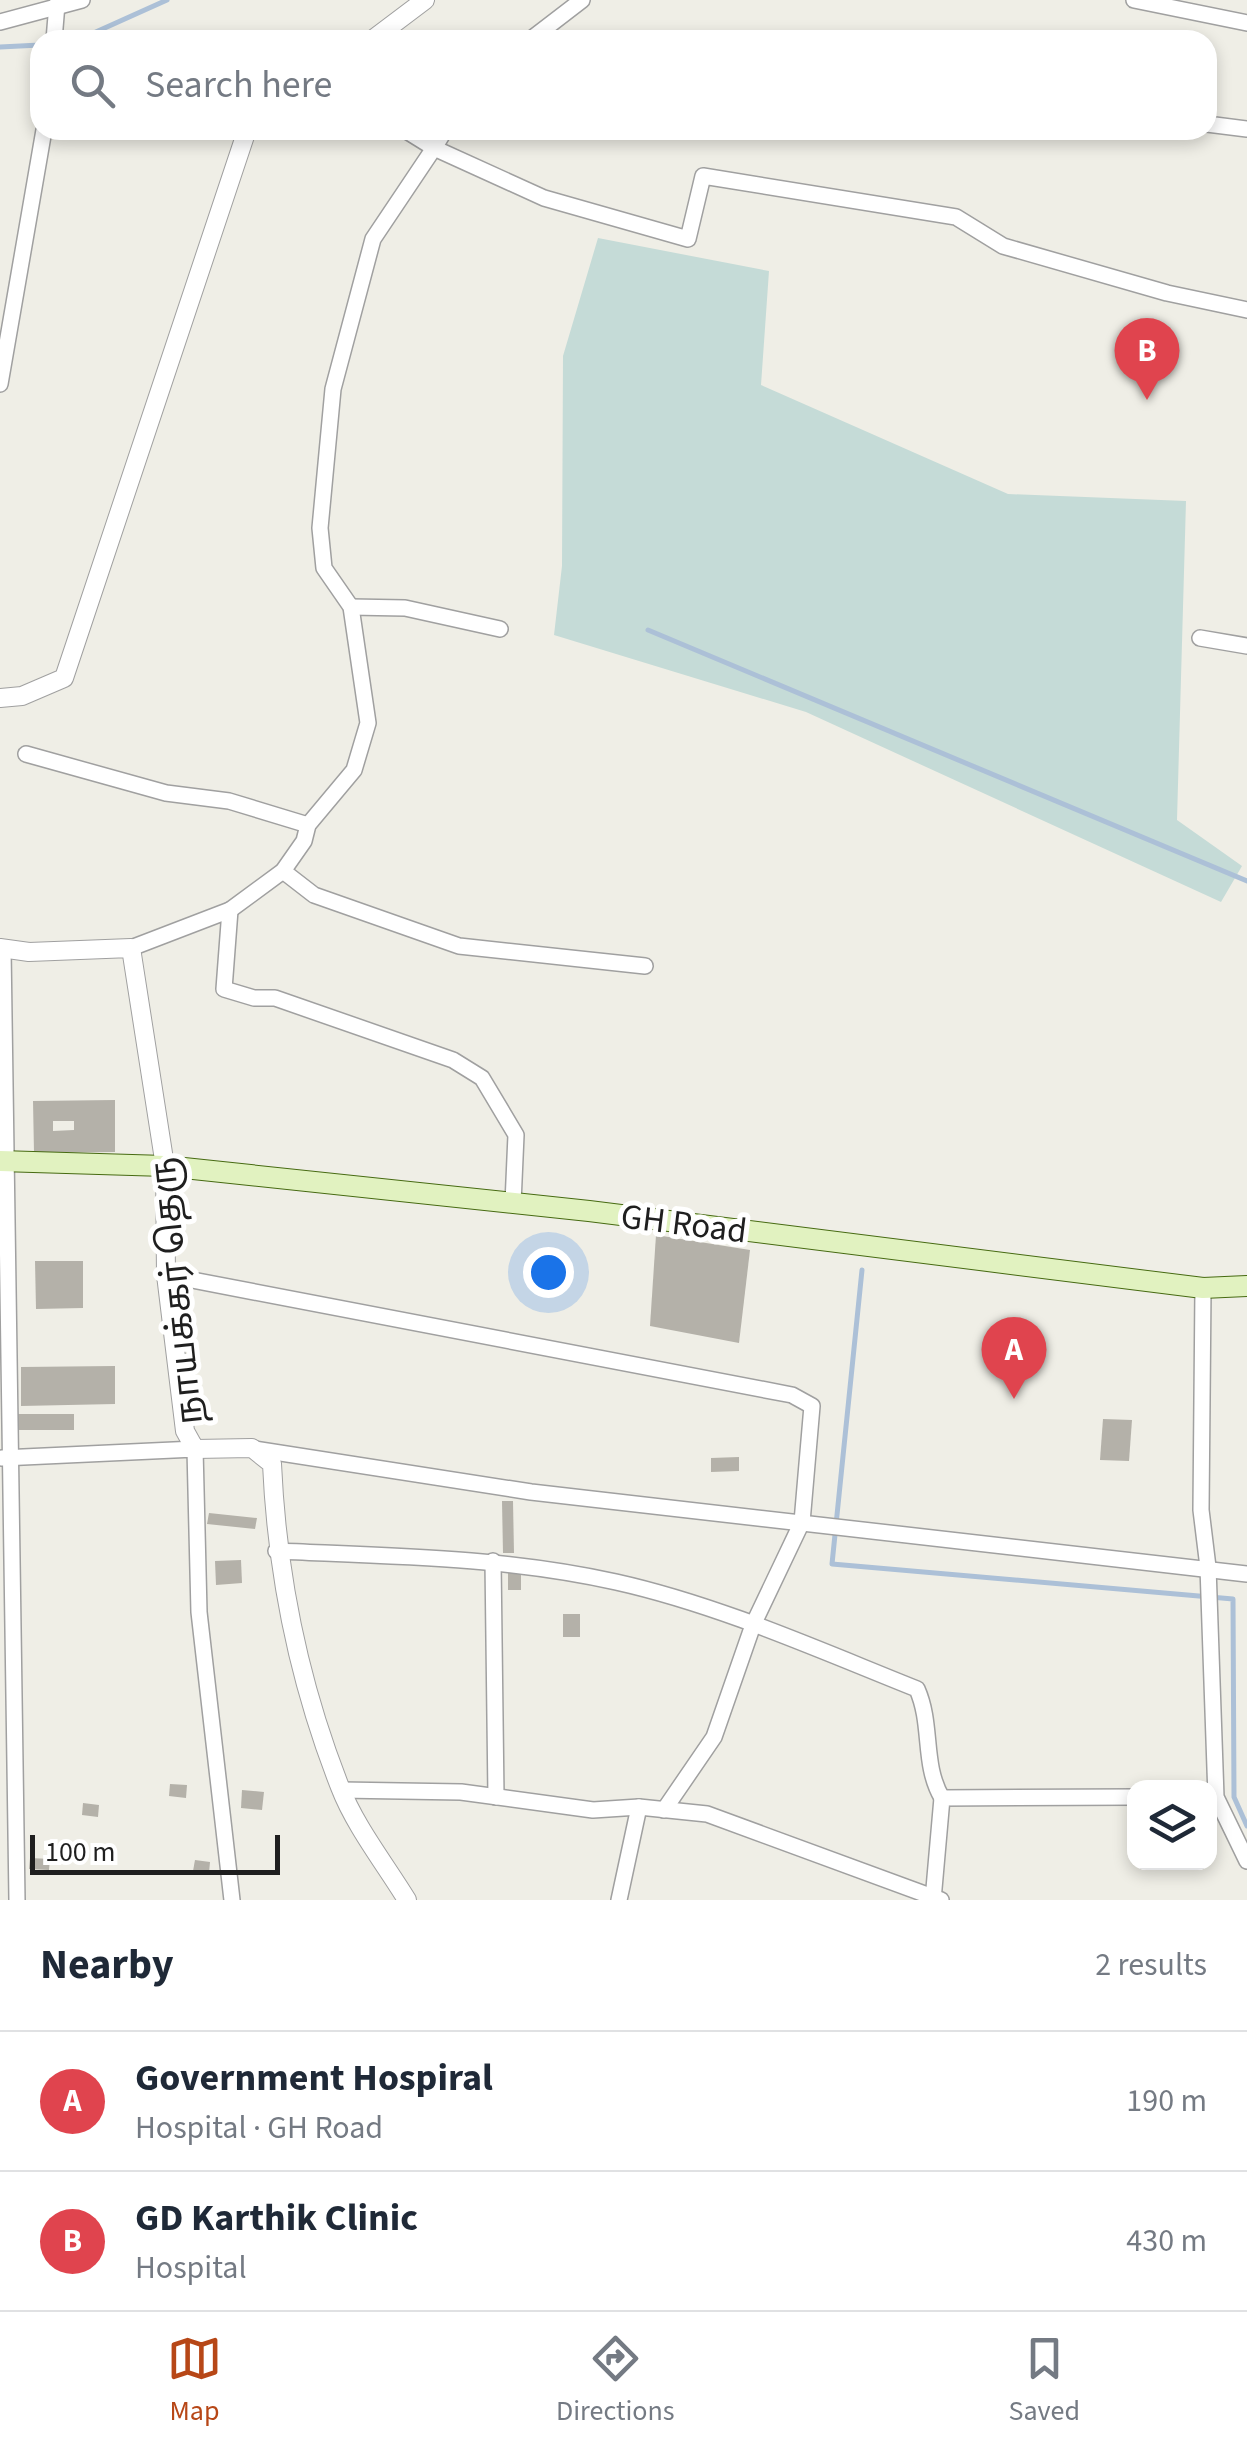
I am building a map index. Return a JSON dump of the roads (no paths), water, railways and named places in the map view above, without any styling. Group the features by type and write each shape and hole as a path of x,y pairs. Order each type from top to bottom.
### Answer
{"main road":[{"name":"GH Road","path":"3,1162 165,1166 513,1203 1203,1288 1247,1286"}],"street":[{"path":"0,22 82,0"},
{"path":"385,30 425,0"},
{"path":"543,30 582,0"},
{"path":"1134,0 1247,24"},
{"path":"55,30 57,5"},
{"path":"1217,125 1247,129"},
{"path":"0,384 42,140"},
{"path":"0,698 22,696 64,678 244,140"},
{"path":"421,140 544,198 688,239 703,176 956,217 1003,246 1167,293 1247,310"},
{"path":"17,1900 7,1764 2,948 131,948 230,910 283,871 304,840 308,824 354,770 368,723 351,606 324,568 320,528 333,389 373,239 439,140"},
{"path":"351,606 405,608 500,629"},
{"path":"1200,638 1247,646"},
{"path":"26,754 166,793 229,802 308,824"},
{"path":"283,871 314,895 459,946 645,966"},
{"path":"230,910 224,989 254,998 276,998 453,1060 482,1078 516,1134 513,1203"},
{"name":"நாயக்கர் தெரு","path":"131,948 165,1166 166,1276 184,1432 195,1449 252,1448 272,1464 276,1552 293,1637 341,1790 407,1900"},
{"path":"166,1276 792,1394 812,1406 802,1522 753,1625 714,1737 664,1810"},
{"path":"1203,1288 1201,1510 1208,1567 1213,1780"},
{"path":"252,1448 531,1492 1247,1574"},
{"path":"5,1458 195,1449 199,1612 232,1900"},
{"path":"276,1552 493,1561 618,1582 753,1625 917,1689 927,1712 930,1779 942,1798 936,1899 707,1814 639,1807 593,1810 496,1797 341,1790"},
{"path":"493,1561 496,1797"},
{"path":"942,1798 1127,1798"},
{"path":"1217,1805 1247,1861"},
{"path":"619,1900 639,1807"}],"waterway":[{"path":"100,30 167,0"},
{"path":"0,47 30,46"},
{"path":"648,630 1247,881"},
{"path":"862,1270 832,1564 1233,1599 1234,1797 1247,1826"}],"place":[{"name":"GD Karthik Clinic","path":"1147,400"},
{"name":"Government Hospiral","path":"1014,1399"}]}
